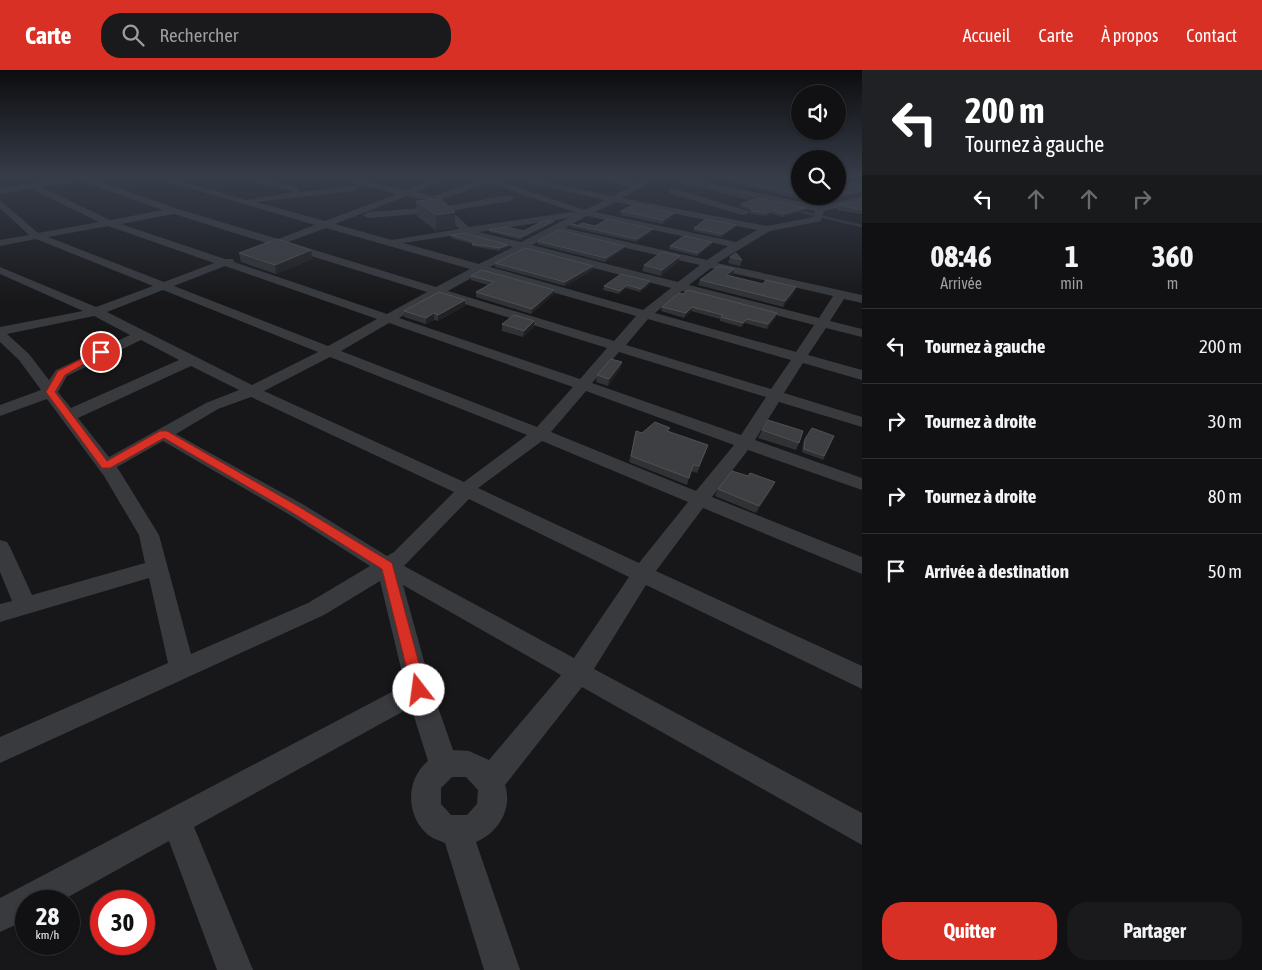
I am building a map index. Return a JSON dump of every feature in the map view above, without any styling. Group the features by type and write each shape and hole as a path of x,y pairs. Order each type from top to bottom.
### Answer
{"street":[{"path":"16,218 36,236 540,434 862,566"},
{"path":"99,218 862,484"},
{"path":"0,243 136,218"},
{"path":"198,218 862,422"},
{"path":"300,218 862,375"},
{"path":"261,249 343,218"},
{"path":"453,218 466,230 520,247 862,333"},
{"path":"391,243 399,239 551,218"},
{"path":"106,466 212,406 252,391 577,218"},
{"path":"610,218 737,245"},
{"path":"711,218 767,229"},
{"path":"765,218 787,225"},
{"path":"0,750 316,609 402,557 466,490 540,434 615,346 645,314 709,264 737,245 767,229 818,218"},
{"path":"556,229 862,299"},
{"path":"0,331 96,312 243,256"},
{"path":"0,270 96,312 252,391 466,490 862,678"},
{"path":"489,783 578,673 642,574 744,443 841,294"},
{"path":"0,335 24,357 106,466 149,535 182,668"},
{"path":"0,411 50,392 61,373 101,352 141,335"},
{"path":"68,416 191,360"},
{"path":"164,434 297,510 387,566 862,830"},
{"path":"0,547 26,606"},
{"path":"387,566 419,690 444,766"},
{"path":"0,613 157,568"},
{"path":"50,890 419,690"},
{"path":"454,763 475,768 489,783 493,794 493,806 488,816 480,825 469,830 457,831 446,828 436,822 429,813 425,802 429,780 444,766 454,763"},
{"path":"177,822 235,970"},
{"path":"457,831 502,970"},
{"path":"0,915 15,908"}],"building":[{"path":"608,219 652,229 637,239 578,226 582,223 595,226"},
{"path":"706,219 736,225 722,234 694,228"},
{"path":"543,221 554,221 521,237 489,230 506,227 524,231"},
{"path":"558,230 625,246 606,258 538,241"},
{"path":"464,233 508,245 500,248 472,244 475,242 451,235"},
{"path":"684,236 712,242 698,253 670,246"},
{"path":"277,239 311,250 275,265 239,253"},
{"path":"525,248 593,266 565,282 495,263"},
{"path":"662,252 680,256 662,270 644,265"},
{"path":"736,253 742,260 730,257"},
{"path":"719,266 734,269 726,275 763,284 766,280 796,287 785,301 700,280"},
{"path":"482,270 554,290 532,309 476,292 494,282 471,276"},
{"path":"621,274 650,281 641,289 627,285 620,291 604,286"},
{"path":"688,290 777,313 768,324 747,319 743,323 721,317 723,315 692,307 686,313 662,307 679,293 683,294"},
{"path":"439,292 465,300 438,315 434,313 426,318 404,311"},
{"path":"514,315 534,321 524,331 502,324"},
{"path":"611,359 622,362 609,379 597,375"},
{"path":"768,420 803,431 799,443 762,430"},
{"path":"655,422 670,428 667,431 708,445 699,466 693,465 689,478 631,456 636,431 642,433"},
{"path":"812,428 834,436 824,456 804,449 805,439"},
{"path":"732,471 748,476 750,473 775,482 759,506 718,489"}],"waterway":[{"path":"828,218 862,226"}],"route":[{"path":"101,352 61,373 50,392 106,466 164,434 297,510 387,566 419,690"}]}
